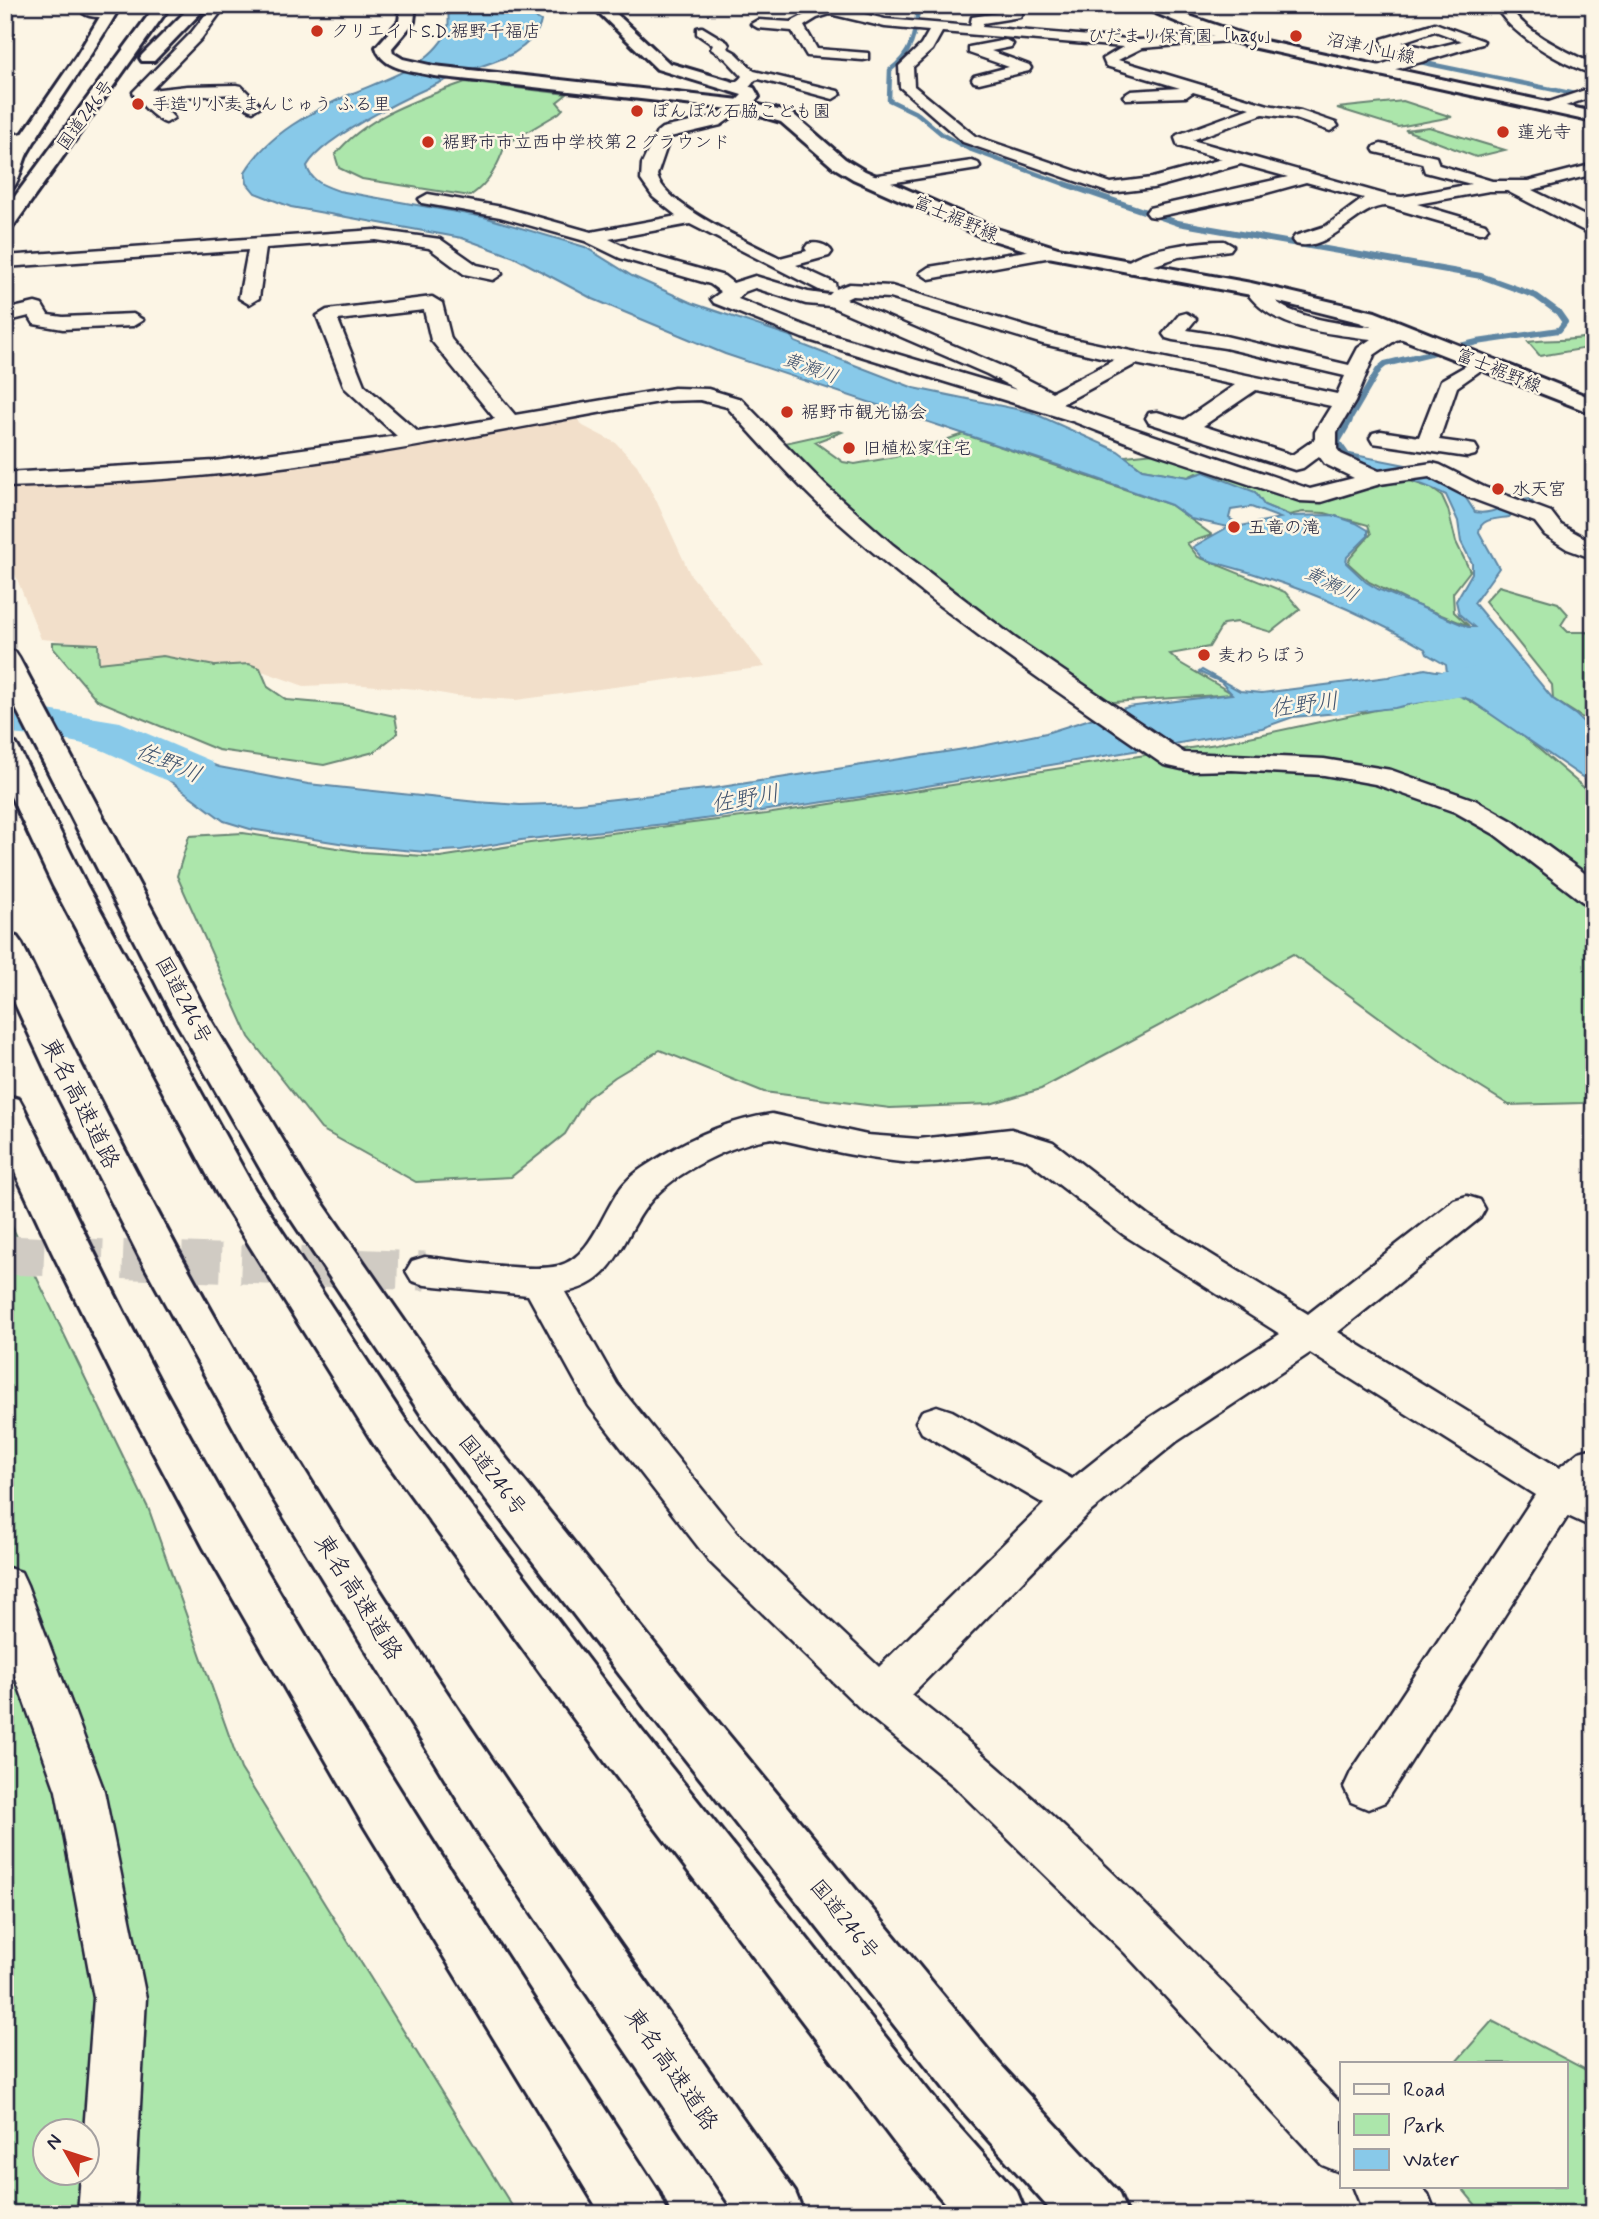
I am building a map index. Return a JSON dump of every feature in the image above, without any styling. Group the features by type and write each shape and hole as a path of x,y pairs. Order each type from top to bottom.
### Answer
{"main road":[{"name":"国道246号","path":"5,188 144,5"},
{"name":"国道246号","path":"5,224 164,5"},
{"path":"82,120 97,109 201,5"},
{"name":"富士裾野線","path":"399,5 408,13 406,22 384,47 386,55 397,62 433,71 472,76 738,97 787,118 839,163 871,181 990,233 1051,252 1338,308 1396,334 1481,363 1594,407"},
{"path":"599,5 663,65 738,97"},
{"name":"沼津小山線","path":"1143,5 1229,37 1594,117"},
{"path":"5,188 19,154 112,9"},
{"name":"国道246号","path":"5,658 121,877 190,1015 291,1188 442,1410 677,1710 969,2073 1096,2214"},
{"path":"5,751 70,886 239,1195 391,1433 624,1747 921,2129 995,2214"},
{"name":"東名高速道路","path":"5,943 103,1147 160,1256 288,1484 500,1821 773,2214"},
{"path":"5,1108 76,1262 162,1426 271,1619 418,1868 637,2214"}],"street":[{"path":"93,5 90,13 112,9"},
{"path":"142,96 141,92 196,36 220,5"},
{"path":"808,5 902,24 979,32 1139,44 1229,37"},
{"path":"979,32 975,22 977,20 1015,14 1018,5"},
{"path":"1502,5 1507,15 1537,39 1560,51 1560,54 1594,70"},
{"path":"797,27 796,25 812,15 830,10"},
{"path":"953,11 954,22 960,30"},
{"path":"758,24 797,27"},
{"path":"893,39 905,37 902,24"},
{"path":"797,27 812,53 863,56"},
{"path":"1380,69 1477,41 1436,27 1387,42 1429,53"},
{"path":"931,28 926,47 906,66 907,87 969,139 1110,187 1144,185 1239,159"},
{"path":"1115,28 1146,34 1169,43"},
{"path":"702,31 720,42 722,45 718,49 731,56 750,75 833,94"},
{"path":"979,79 1024,68 974,50 1032,36"},
{"path":"857,71 873,38"},
{"path":"1017,41 1065,51"},
{"path":"1139,44 1110,59 1111,63 1252,103 1261,107 1260,109"},
{"path":"750,75 721,120 673,129 663,135 648,173 650,183 691,219 781,264 894,329 999,372 1058,406 1160,447 1308,496 1321,495 1377,478 1432,470 1476,492 1543,517 1553,530 1594,552"},
{"path":"142,96 187,90 236,89 253,106"},
{"path":"1131,96 1207,90"},
{"path":"1551,106 1594,91"},
{"path":"142,96 166,118"},
{"path":"1330,126 1296,114 1260,109 1181,141 1190,146 1479,228"},
{"path":"5,141 30,137"},
{"path":"1381,149 1430,160 1431,167 1474,178 1489,186"},
{"path":"871,181 972,166"},
{"path":"1301,240 1332,230 1371,201 1402,202 1489,186 1512,187 1550,181 1594,169"},
{"path":"1155,212 1259,190 1305,177"},
{"path":"1512,187 1594,230"},
{"path":"428,199 502,212 591,237 626,254 717,280 735,293 721,299 809,334 1058,406 1132,358"},
{"path":"591,237 691,219"},
{"path":"1284,225 1323,232"},
{"path":"5,262 375,235 434,243 471,270 493,274"},
{"path":"248,298 258,243"},
{"path":"1131,267 1192,247 1224,246"},
{"path":"781,264 822,252 814,248"},
{"path":"929,273 1051,252"},
{"path":"730,289 755,282 806,298 837,297 849,290 891,292 1050,340 1344,402"},
{"path":"1254,290 1257,315"},
{"path":"413,439 355,388 327,316 432,303 441,340 508,421"},
{"path":"5,316 36,309 41,320 63,323 134,320"},
{"path":"1225,342 1257,315 1286,315 1340,328 1396,334"},
{"path":"1186,319 1174,334 1225,342 1356,373"},
{"path":"1377,478 1349,468 1333,458 1326,450 1326,432 1344,402 1365,352 1396,334"},
{"path":"1427,444 1448,384 1481,363"},
{"path":"1187,427 1252,383"},
{"path":"5,480 189,471 338,452 508,421 645,388 714,395 734,403 844,515 921,581 1096,708 1174,759 1191,763 1324,766 1381,776 1465,806 1504,828 1594,895"},
{"path":"1157,418 1295,463 1326,441"},
{"path":"1381,438 1467,450"},
{"path":"425,1271 540,1282 569,1278 588,1267 598,1257 636,1194 650,1180 706,1145 743,1130 772,1126 867,1147 919,1151 1011,1142 1040,1151 1137,1226 1309,1334 1583,1489 1368,1787"},
{"path":"878,1697 1074,1501 1161,1430 1309,1334 1466,1209"},
{"path":"540,1282 603,1395 725,1549 878,1697 971,1772 1143,1937 1340,2143"},
{"path":"937,1422 1074,1501"},
{"path":"5,1585 80,1791 120,1998 106,2214"},
{"path":"1383,2188 1408,2214"}],"shaded area":[{"path":"575,414 583,426 616,443 637,465 690,574 765,667 516,700 350,684 304,686 259,670 152,669 100,662 100,644 41,639 5,549 5,484 108,479"}],"green space":[{"name":"裾野市市立西中学校第２グラウンド","path":"465,82 567,94 557,102 563,109 559,113 505,145 492,174 470,196 362,179 339,168 335,155 348,141 378,119"},
{"path":"1403,101 1452,117 1398,127 1337,108"},
{"path":"1429,127 1505,150 1476,157 1405,130"},
{"path":"1594,335 1594,347 1540,356 1528,342 1579,339"},
{"path":"842,432 815,442 843,462 855,464 895,457 963,434 1171,505 1212,535 1187,543 1198,557 1285,592 1300,609 1271,632 1237,622 1223,624 1209,647 1170,654 1180,663 1233,694 1099,703 936,580 858,514 785,443"},
{"path":"1165,452 1319,499 1407,480 1431,488 1442,496 1456,542 1470,571 1453,593 1454,612 1469,626 1416,605 1369,582 1348,563 1371,534 1368,525 1325,513 1303,512 1289,515 1264,505 1255,492 1196,473 1188,477 1142,469 1125,456"},
{"path":"1499,586 1558,603 1568,614 1561,625 1568,632 1594,635 1594,725 1553,699 1552,685 1485,601"},
{"path":"53,642 98,644 99,663 163,656 215,666 249,664 260,668 268,687 287,700 344,705 395,716 398,733 374,752 324,765 218,750 97,700 53,648"},
{"path":"1460,695 1513,727 1589,792 1594,800 1594,1098 1583,1103 1509,1105 1446,1066 1293,954 1041,1089 990,1104 890,1108 764,1092 660,1050 615,1077 587,1098 565,1134 511,1177 416,1182 321,1129 249,1037 177,876 189,836 243,833 362,852 440,857 530,843 766,814 1216,744"},
{"path":"5,1212 149,1510 241,1769 517,2214 5,2214"},
{"path":"1492,2021 1594,2074 1594,2214 1483,2214 1462,2188 1568,2188 1568,2062 1456,2062"}],"water":[{"name":"黄瀬川","path":"448,5 515,5 541,21 540,26 527,43 514,53 422,91 353,127 317,154 307,166 311,176 339,191 484,217 585,247 632,276 692,303 793,337 795,342 914,388 1031,412 1118,451 1142,469 1188,477 1204,472 1255,492 1264,505 1290,516 1332,515 1356,523 1368,530 1368,536 1347,557 1346,563 1366,582 1468,627 1474,627 1459,614 1456,601 1472,573 1472,563 1461,542 1458,521 1446,495 1408,479 1342,458 1350,454 1426,469 1462,492 1475,512 1489,512 1530,499 1534,504 1513,507 1509,517 1490,520 1480,527 1479,532 1499,568 1474,603 1553,699 1594,732 1594,785 1470,700 1426,683 1421,684 1418,693 1428,700 1395,708 1293,717 1262,728 867,796 683,822 426,852 358,846 250,829 224,821 166,778 135,763 130,756 105,743 123,731 219,767 308,784 477,802 520,805 579,803 715,788 977,747 1046,733 1128,707 1232,694 1221,682 1199,672 1202,670 1240,691 1262,693 1388,677 1425,669 1447,673 1446,665 1427,654 1425,649 1374,621 1269,578 1203,558 1193,547 1228,527 1191,519 1171,505 1090,476 725,354 593,299 514,257 462,238 291,207 255,193 247,183 245,172 266,146 307,116 418,63 439,44 447,32","holes":["1251,507 1280,518 1241,526 1229,518 1231,510"]}],"waterway":[{"path":"908,5 918,9 915,27 908,51 890,70 889,100 918,114 943,135 969,149 1070,186"},
{"path":"1506,8 1574,6 1594,12"},
{"path":"1391,56 1594,98"},
{"path":"1065,184 1178,223 1481,276 1536,296 1558,312 1565,322 1559,330 1477,342 1385,364 1379,369 1348,422"},
{"path":"1349,421 1337,442 1347,456 1357,459"},
{"name":"佐野川","path":"1335,700 1494,679"},
{"name":"佐野川","path":"5,718 102,733 193,772"}],"tunnel":[{"path":"5,1255 425,1271"}],"place":[{"name":"クリエイトS.D.裾野千福店","path":"317,31"},
{"name":"ひだまり保育園「hagu」","path":"1296,36"},
{"name":"手造り小麦まんじゅう ふる里","path":"138,104"},
{"name":"ぽんぽん石脇こども園","path":"637,111"},
{"name":"蓮光寺","path":"1503,132"},
{"name":"裾野市市立西中学校第２グラウンド","path":"428,142"},
{"name":"裾野市観光協会","path":"787,412"},
{"name":"旧植松家住宅","path":"849,448"},
{"name":"水天宮","path":"1498,489"},
{"name":"五竜の滝","path":"1234,527"},
{"name":"麦わらぼう","path":"1204,655"}]}
